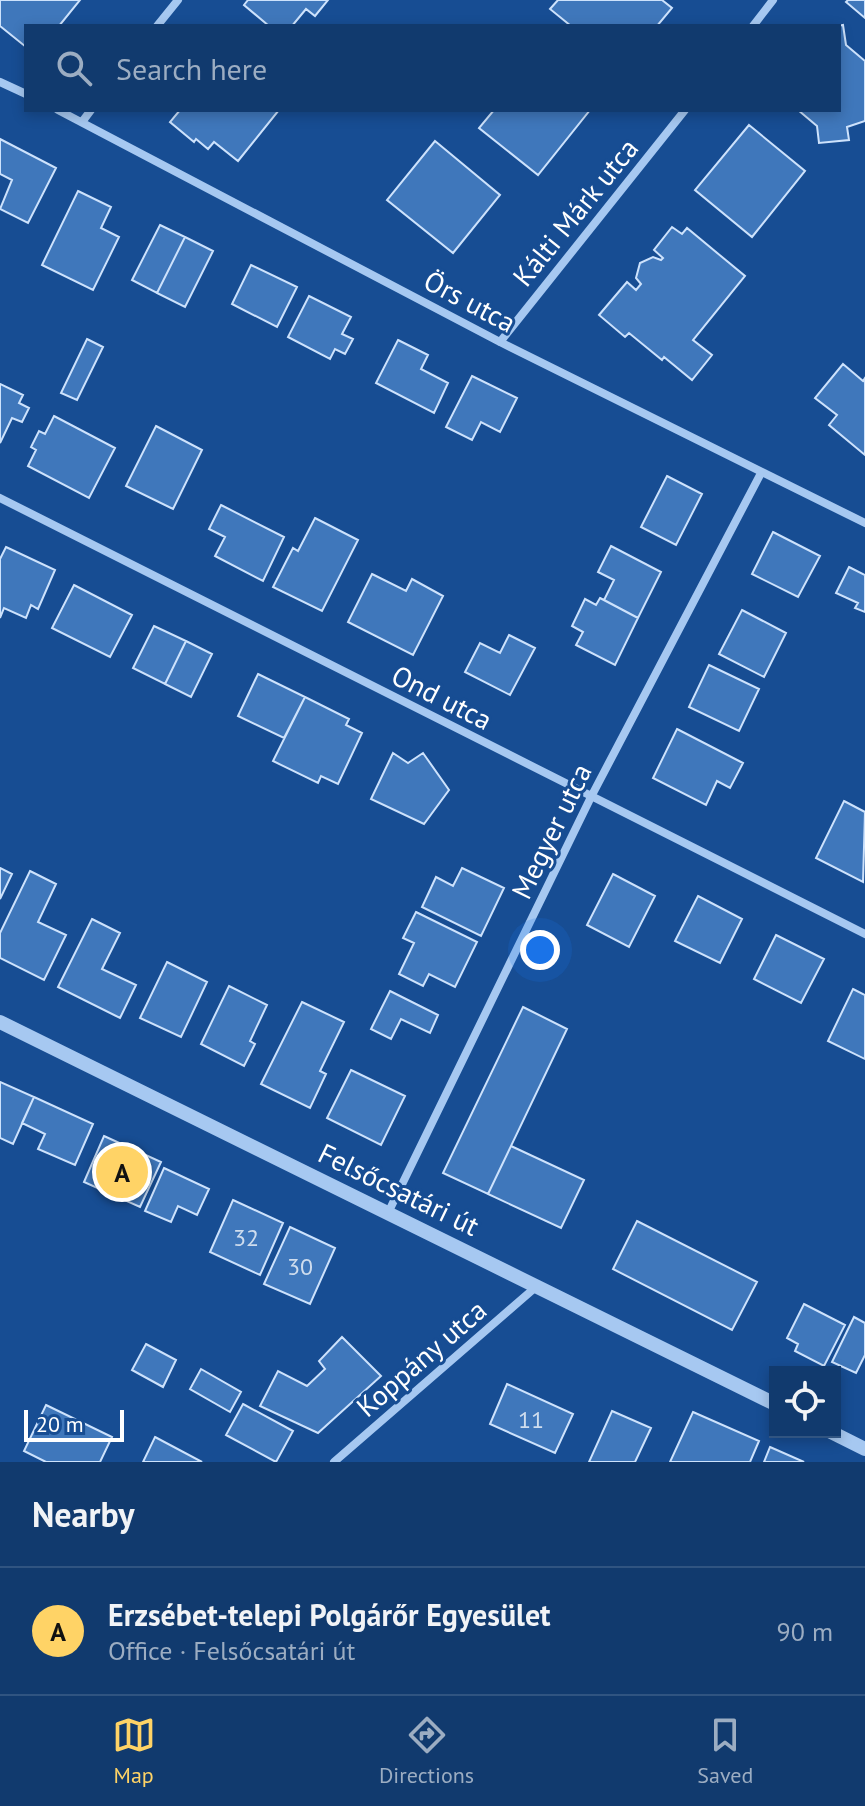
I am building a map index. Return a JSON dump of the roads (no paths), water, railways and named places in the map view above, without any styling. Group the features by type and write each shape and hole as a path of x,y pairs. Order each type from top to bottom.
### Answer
{"street":[{"path":"159,24 178,0"},
{"path":"755,24 773,0"},
{"path":"0,82 24,93"},
{"name":"Örs utca","path":"62,112 500,342 865,523"},
{"path":"82,122 90,112"},
{"name":"Kálti Márk utca","path":"500,342 683,112"},
{"name":"Megyer utca","path":"388,1213 591,797 761,473"},
{"name":"Ond utca","path":"0,498 865,934"},
{"name":"Felsőcsatári út","path":"0,1022 769,1401"},
{"name":"Koppány utca","path":"334,1462 537,1286"},
{"path":"841,1437 865,1449"}],"place":[{"name":"Erzsébet-telepi Polgárőr Egyesület","path":"122,1172"}]}
